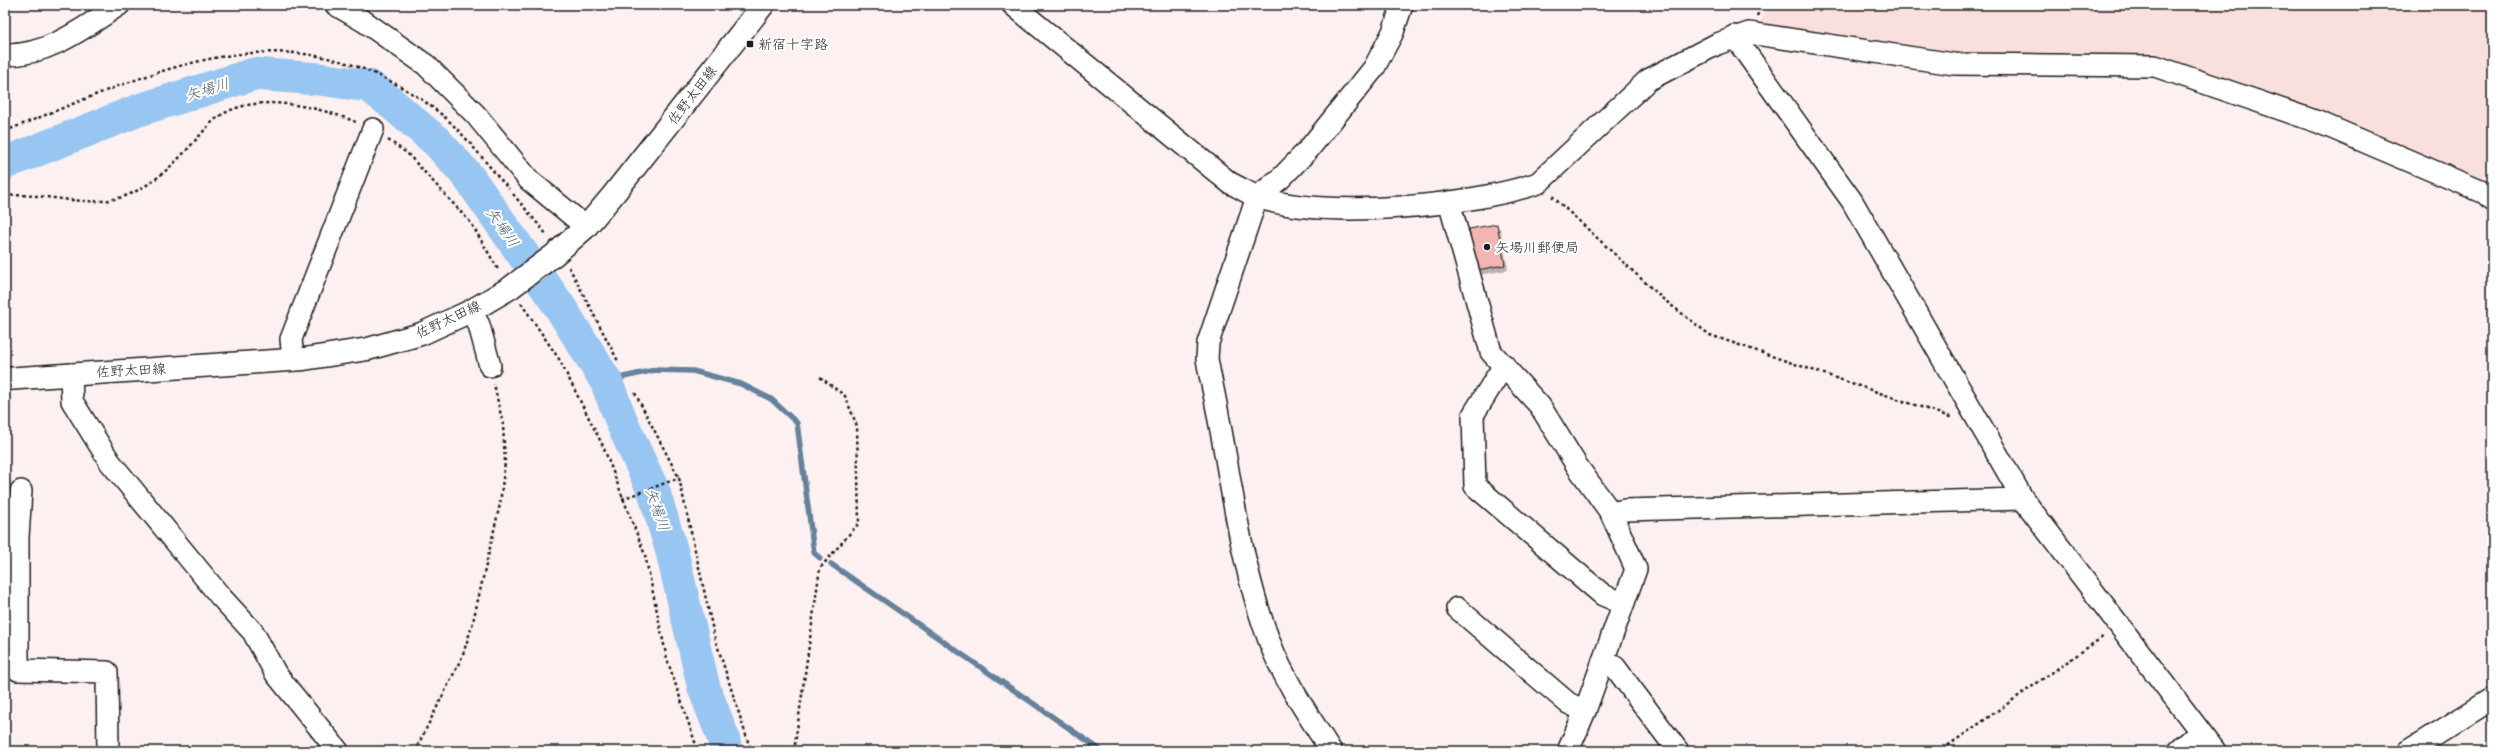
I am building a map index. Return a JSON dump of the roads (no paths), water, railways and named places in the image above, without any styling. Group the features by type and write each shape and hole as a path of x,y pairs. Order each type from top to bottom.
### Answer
{"main road":[{"name":"佐野太田線","path":"5,379 293,360 368,349 421,334 471,311 515,284 556,253 586,226 613,195 762,5"}],"street":[{"path":"5,55 52,45 72,36 119,5"},
{"path":"336,5 365,22 426,65 476,115 529,180 586,226"},
{"path":"1013,5 1206,164 1230,182 1257,197 1324,208 1367,209 1449,202 1518,190 1538,183 1648,80 1734,36 1749,33 1954,64 2155,66 2318,122 2485,193 2492,200"},
{"path":"1331,751 1281,668 1262,620 1242,540 1207,359 1208,343 1257,197 1281,178 1308,150 1374,68 1393,32 1402,5"},
{"path":"1734,36 1852,201 2023,499 2215,751"},
{"path":"293,360 291,339 373,129"},
{"path":"1449,202 1491,352 1540,406 1577,466 1611,513 1636,569 1622,604 1585,711 1568,751"},
{"path":"471,311 478,325 490,366"},
{"path":"1504,365 1473,415 1475,486 1603,595 1622,604"},
{"path":"71,374 72,401 110,462 225,602 253,632 276,674 338,751"},
{"path":"21,490 11,536 11,673 107,672 108,751"},
{"path":"1611,513 1633,510 2023,499"},
{"path":"1457,608 1568,703 1585,711"},
{"path":"1603,661 1615,667 1678,751"},
{"path":"2410,751 2492,699"},
{"path":"2180,751 2200,732"}],"waterway":[{"name":"矢場川","path":"5,163 139,110 254,74 319,79 369,86 390,102 437,142 467,175 560,307 606,381 623,425 654,492 672,552 704,688 723,737 726,751"},
{"path":"606,381 655,370 693,371 741,384 771,399 797,423 814,553 820,558"},
{"path":"831,564 1102,751"}],"place":[{"name":"新宿十字路","path":"750,44"},
{"name":"矢場川郵便局","path":"1487,247"}]}
